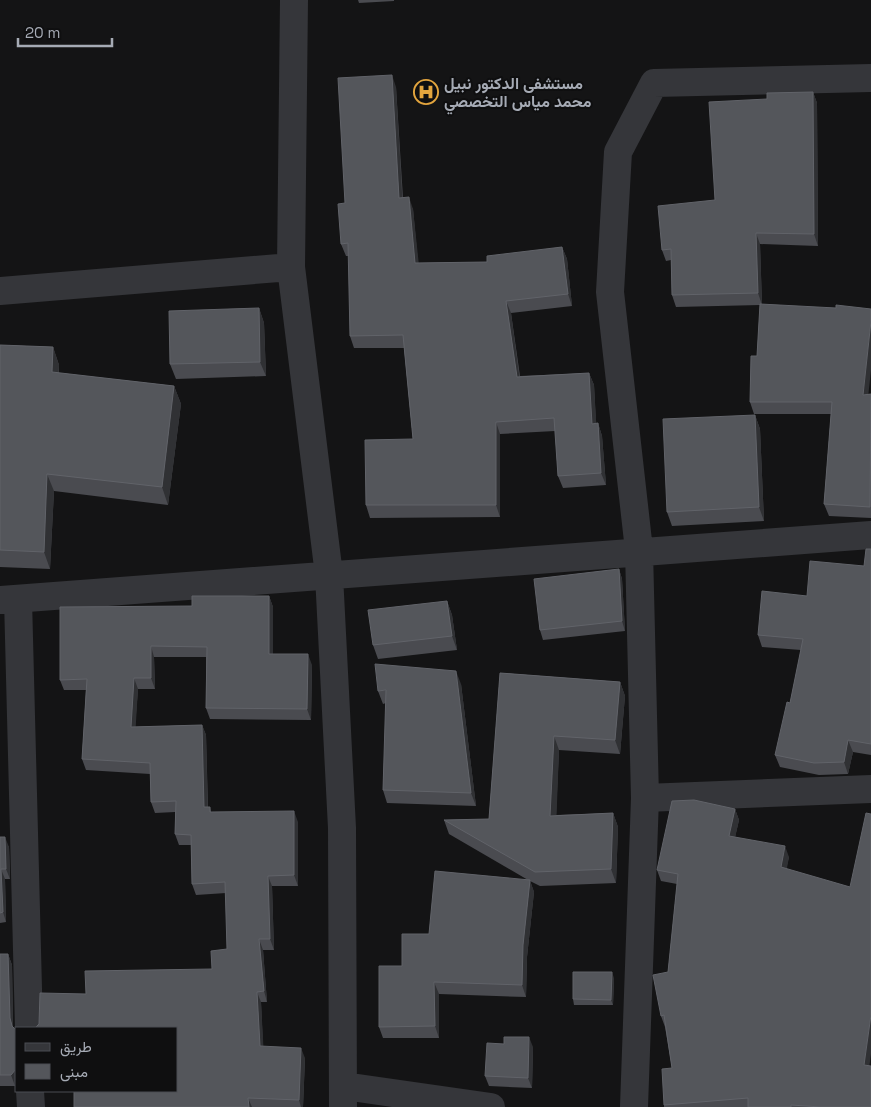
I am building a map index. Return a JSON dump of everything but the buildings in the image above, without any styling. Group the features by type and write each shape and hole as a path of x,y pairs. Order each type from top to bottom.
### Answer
{"street":[{"path":"294,0 291,267 329,576 342,828 344,1097 491,1107"},
{"path":"634,1107 646,798 639,550 610,292 618,152 654,83 871,78"},
{"path":"0,291 291,267"},
{"path":"29,1027 9,599 329,576 639,550 871,535"},
{"path":"646,798 871,789"},
{"path":"30,1092 30,1107"}],"place":[{"name":"مستشفى الدكتور نبيل محمد مياس التخصصي","path":"426,92"}]}
